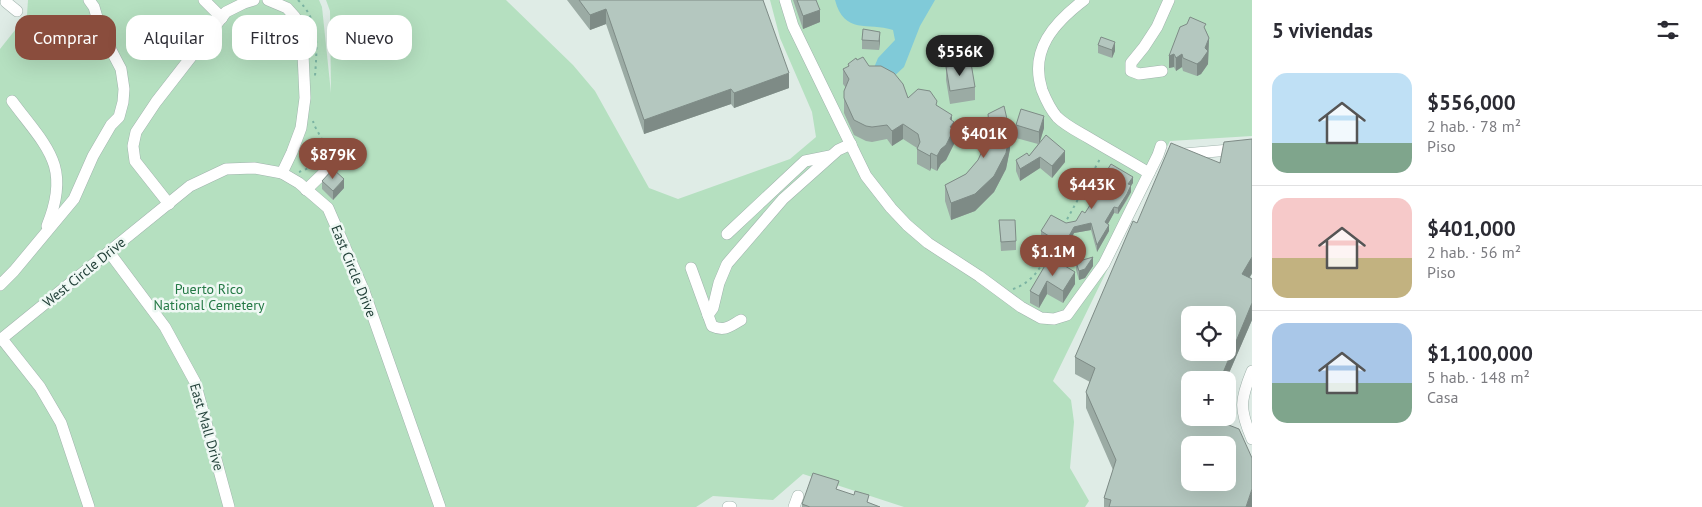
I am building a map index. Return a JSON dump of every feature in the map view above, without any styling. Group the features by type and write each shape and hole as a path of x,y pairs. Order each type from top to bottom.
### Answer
{"street":[{"path":"0,285 14,272 74,199 93,156 111,124 119,117 124,89 121,69 101,32 94,7 89,0"},
{"path":"204,0 219,15"},
{"path":"222,18 226,12 254,0"},
{"path":"268,0 287,8 295,17 302,32 305,98 301,128 282,173"},
{"path":"785,0 793,26 866,176 890,208 928,243 980,276 1021,307 1041,318 1054,319 1067,315 1104,264 1149,173 1160,146"},
{"path":"1084,0 1053,29 1043,45 1038,76 1046,103 1070,127 1149,173"},
{"path":"1162,71 1139,74 1131,71 1131,63 1144,47 1169,0"},
{"path":"4,4 17,11"},
{"path":"169,204 135,161 133,146 136,132 156,102 189,60"},
{"path":"12,101 50,153 54,163 57,179 57,196 44,234"},
{"path":"708,315 714,308 719,283 727,264 783,199 831,155 851,144"},
{"path":"1184,154 1252,148"},
{"path":"726,234 805,161 831,155"},
{"path":"306,190 333,164"},
{"name":"East Circle Drive","path":"169,204 190,186 226,169 254,168 282,173 328,208 364,291 440,507"},
{"name":"West Circle Drive","path":"1,340 169,204"},
{"name":"East Mall Drive","path":"109,252 165,327 194,382 229,507"},
{"path":"691,268 712,326 718,329 726,329 741,320"},
{"path":"1,340 40,387 61,423 89,507"},
{"path":"1252,371 1242,399 1244,414 1252,439"}],"path":[{"path":"1061,231 1106,148"},
{"path":"1003,293 1022,286 1038,273 1056,240"}],"green space":[{"name":"Puerto Rico National Cemetery","path":"28,0 319,0 322,7 331,93 331,60 412,60 412,15 330,15 326,0 506,0 573,65 595,91 649,188 678,199 790,159 816,137 812,112 780,38 770,0 1252,0 1252,136 1170,141 1053,381 1071,400 1074,422 1070,468 1089,501 1085,507 904,507 803,474 773,500 713,496 696,507 0,507 0,49 15,30 15,60 116,60 116,15 27,15"}],"water":[{"path":"835,0 935,0 920,26 904,67 891,79 873,70 878,58 895,40 893,30 851,23 839,11"}],"building":[{"path":"579,0 763,0 789,73 734,93 731,89 644,120 606,9 590,15"},
{"path":"797,0 816,0 820,10 803,16"},
{"path":"1190,17 1206,24 1204,27 1209,38 1205,48 1208,51 1197,64 1183,58 1182,54 1176,58 1174,54 1169,56 1180,27 1187,24"},
{"path":"863,29 880,32 879,41 862,40"},
{"path":"1101,37 1115,42 1112,50 1098,45"},
{"path":"863,57 869,66 881,66 894,73 903,84 908,98 918,89 930,91 937,101 936,105 952,115 950,119 954,122 950,127 954,129 946,145 937,156 931,153 930,156 917,149 920,142 918,134 903,124 892,131 887,125 872,127 854,120 844,98 844,91 849,79 843,69 849,66 848,64 856,58 857,60"},
{"path":"971,63 975,87 950,91 946,67"},
{"path":"1004,106 1010,132 1006,153 994,176 975,194 951,203 945,185 966,174 978,160 985,145 989,126 988,114"},
{"path":"1021,109 1044,116 1039,132 1016,125"},
{"path":"1046,135 1065,151 1052,166 1040,157 1020,169 1016,160 1027,153 1029,156"},
{"path":"1252,139 1252,257 1242,274 1252,279 1252,303 1236,342 1236,306 1181,306 1181,361 1228,361 1224,371 1181,371 1181,426 1231,426 1239,429 1252,458 1252,489 1246,507 1109,507 1111,500 1104,498 1116,460 1086,392 1095,368 1075,357 1133,221 1137,223 1171,143 1220,163 1224,142"},
{"path":"1111,164 1133,177 1128,184 1131,185 1127,194 1118,208 1114,207 1105,222 1109,225 1097,245 1091,223 1074,227 1064,245 1067,259 1056,261 1053,259 1055,255 1052,238 1041,231 1051,215 1066,223 1076,221 1082,211 1085,213 1094,199 1091,198 1104,171 1106,172"},
{"path":"333,169 344,179 333,191 322,181"},
{"path":"999,220 1015,220 1016,241 1001,242"},
{"path":"1050,257 1075,272 1063,291 1047,281 1039,296 1030,291"},
{"path":"1093,257 1085,269 1079,271 1076,262"},
{"path":"813,473 839,481 836,489 854,495 855,491 869,495 867,502 880,507 810,507 802,504"}]}
